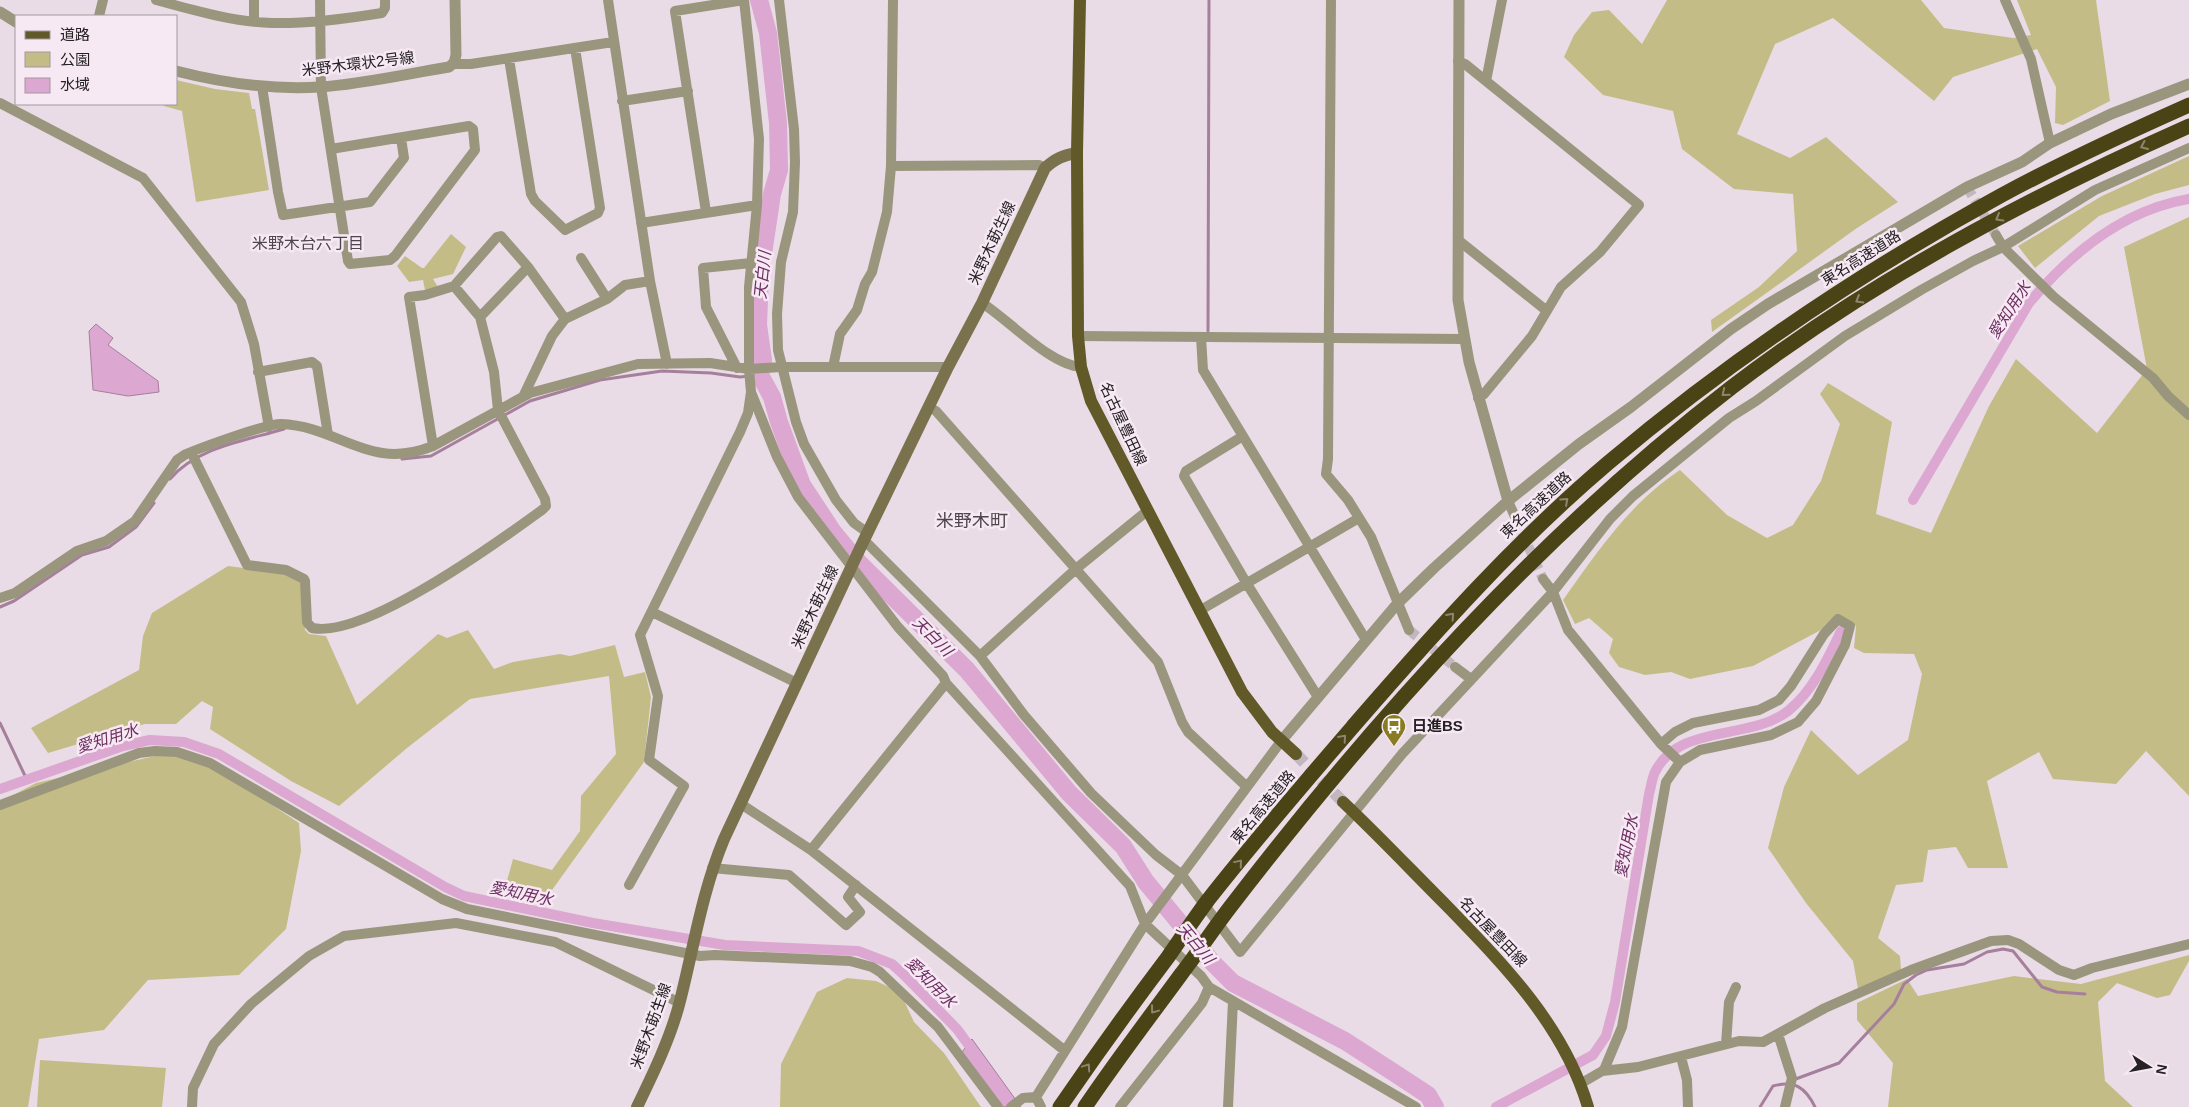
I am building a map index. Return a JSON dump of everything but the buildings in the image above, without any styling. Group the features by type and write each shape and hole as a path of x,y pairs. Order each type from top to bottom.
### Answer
{"highway":[{"name":"東名高速道路","path":"1060,1107 1101,1047 1208,900 1344,737 1476,588 1515,548 1609,462 1725,371 1829,299 1922,241 2004,194 2109,141 2189,105"},
{"path":"1084,1107 1227,911 1344,764 1479,616 1579,518 1671,436 1735,385 1846,308 1928,258 2016,208 2113,160 2189,126"}],"main road":[{"name":"名古屋豊田線","path":"1080,0 1077,153 1078,336 1080,368 1091,401 1146,511 1242,692 1272,732 1296,754"},
{"path":"1045,168 1053,161 1065,155 1077,153"},
{"name":"米野木莇生線","path":"637,1107 680,1003 712,868 865,538 948,367 982,303 1045,168"},
{"name":"名古屋豊田線","path":"1343,802 1513,975 1543,1015 1568,1058 1588,1107"}],"street":[{"path":"99,15 103,0"},
{"path":"156,0 225,17 254,21 320,22 382,13 385,8 385,0"},
{"path":"254,0 254,21"},
{"path":"320,0 321,87 340,207 350,264 390,260 395,256 476,147 473,129 469,126 331,149"},
{"path":"455,0 456,55 452,64 471,64 509,59 613,42"},
{"path":"608,0 650,281 668,364"},
{"path":"629,885 684,786 649,760 658,696 640,635 740,432 748,413 751,392 749,369 749,286 757,205 760,139 744,0 675,11 706,212"},
{"path":"779,0 794,129 795,162 793,212 781,262 776,339 781,367 804,444 836,500 865,538 980,656 1024,715 1091,793 1156,855 1182,875 1240,952 1402,754 1553,592 1624,504 1729,418 1845,336 1921,290 1973,261 2003,247 2095,190 2189,148"},
{"path":"833,367 840,334 856,310 865,284 872,272 887,212 891,166 893,0"},
{"path":"1331,0 1328,459 1326,474 1348,500 1371,537 1409,630"},
{"path":"1459,0 1458,300 1464,339 1478,398 1508,501 1516,519"},
{"path":"1486,81 1502,0"},
{"path":"2004,0 2031,59 2050,143"},
{"path":"0,12 15,21"},
{"path":"509,59 531,194 535,201 561,227 568,229 598,213 600,208 575,48"},
{"path":"1458,61 1486,81 1639,205 1600,252 1561,287 1532,336 1484,394 1478,398"},
{"name":"米野木環状2号線","path":"178,72 202,78 262,86 321,87 449,67 452,64"},
{"path":"1011,1107 1020,1100 1036,1097 1064,1050 1149,921 1246,786 1282,740 1397,604 1508,501 1579,444 1768,304 1967,187 2022,162 2050,143 2111,114 2189,84"},
{"path":"262,86 282,212 287,215 367,204 373,200 404,158 401,138"},
{"path":"622,101 688,91"},
{"path":"0,102 143,178 242,302 254,344 269,426"},
{"path":"891,166 1038,165 1045,168"},
{"path":"641,223 757,205"},
{"path":"1996,235 2003,247 2051,294 2153,378 2168,396 2189,415"},
{"path":"433,446 409,296 424,295 454,286 497,237 502,236 528,267 565,319"},
{"path":"1458,240 1546,311"},
{"path":"581,258 607,298"},
{"path":"737,368 706,308 703,268 751,263"},
{"path":"480,318 528,267"},
{"path":"523,397 552,336 565,319 607,298 625,285 650,281"},
{"path":"191,452 247,565 286,570 304,578 307,622 309,626 316,629 342,626 397,602 446,576 479,555 546,506 545,499 498,410 494,372 480,318 454,286"},
{"path":"982,303 1038,346 1071,367 1080,368"},
{"path":"1078,336 1464,339"},
{"path":"1201,337 1203,370 1366,640"},
{"path":"258,372 312,362 317,366 328,434"},
{"path":"0,598 15,593 78,551 106,541 135,521 177,460 191,452 269,426 279,424 301,426 328,434 377,454 401,454 422,451 433,446 530,393 638,364 710,363 749,369 781,367 948,367"},
{"path":"751,392 777,457 794,491 810,515 852,566 898,627 1130,886 1149,921 1202,976 1209,987 1416,1107"},
{"path":"929,407 936,411 1077,568 1158,662 1182,722 1188,732 1246,786"},
{"path":"1243,436 1184,473 1248,584 1318,697"},
{"path":"980,656 1077,568 1146,511"},
{"path":"1198,611 1248,584 1359,518"},
{"path":"1543,579 1553,592 1568,630 1661,744 1680,762"},
{"path":"652,612 797,683"},
{"path":"1579,1082 1604,1070 1622,1027 1666,782 1680,762 1700,750 1771,735 1798,722 1816,701 1846,645 1850,626 1838,620 1824,634 1785,695 1770,706 1692,723 1675,732 1661,744"},
{"path":"1455,667 1471,679"},
{"path":"811,850 946,682"},
{"path":"0,805 139,753 164,752 188,755 210,763 442,899 467,910 691,954 850,961 872,966 890,980 938,1027 998,1107"},
{"path":"741,804 811,850 1064,1050"},
{"path":"712,868 789,875 846,925 860,912 848,898 856,885"},
{"path":"192,1107 193,1088 214,1044 251,1004 301,962 344,936 456,923 555,942 680,1003"},
{"path":"1604,1070 1602,1071 1638,1067 1739,1041 1763,1042 1825,1008 1911,970 1991,941 2008,940 2019,944 2059,970 2074,975 2092,968 2189,944"},
{"path":"1120,1107 1202,1003 1209,987"},
{"path":"1726,1044 1729,1002 1736,987"},
{"path":"1228,1107 1232,1001"},
{"path":"1778,1034 1791,1081 1785,1107"},
{"path":"1681,1057 1687,1080 1688,1107"},
{"path":"1036,1097 1041,1107"}],"green space":[{"path":"1667,0 1921,0 1944,28 2013,38 2031,35 2017,0 2096,0 2110,101 2063,125 2055,123 2056,87 2037,49 1953,77 1934,101 1833,18 1775,44 1737,134 1790,158 1826,137 1898,202 1857,228 1712,332 1711,320 1759,287 1797,251 1793,194 1734,189 1682,149 1673,111 1603,95 1564,57 1574,35 1592,12 1609,10 1642,44"},
{"path":"178,80 215,89 249,93 252,109 255,109 269,190 196,202 182,111 164,106 178,105"},
{"path":"2189,156 2189,185 2155,194 2099,216 2035,268 2018,246 2102,196"},
{"path":"2189,217 2189,796 2146,751 2116,784 2053,779 2039,752 1987,781 2008,868 1968,868 1956,847 1928,850 1923,882 1896,885 1878,938 1900,956 1901,970 1858,989 1853,961 1806,903 1768,848 1784,787 1811,730 1858,775 1908,740 1922,674 1914,654 1864,653 1854,648 1856,626 1840,616 1819,631 1753,666 1690,679 1671,672 1645,675 1619,667 1609,653 1613,639 1589,618 1575,624 1563,600 1602,546 1630,513 1662,483 1680,470 1727,515 1767,538 1793,525 1821,481 1840,424 1820,394 1828,383 1892,422 1876,514 1931,533 1989,406 2016,359 2097,433 2147,369 2124,247"},
{"path":"451,234 466,247 453,274 433,279 438,287 425,290 423,280 409,282 397,266 405,256 424,268"},
{"path":"228,566 285,573 303,580 305,630 309,634 326,636 357,705 438,634 447,638 468,630 494,669 513,662 560,654 570,656 615,645 624,677 645,672 651,697 644,762 547,897 505,888 513,859 552,870 580,831 581,796 616,754 609,676 470,699 407,748 339,806 291,781 210,729 213,707 202,701 176,724 145,724 48,753 31,728 139,670 143,636 152,613"},
{"path":"168,753 212,765 299,823 301,851 286,929 239,975 148,980 104,1030 39,1039 28,1107 0,1107 0,802 36,783"},
{"path":"2189,955 2189,961 2170,995 2157,998 2117,983 2098,1002 2105,1081 2133,1107 1888,1107 1893,1063 1857,1020 1857,1003 1907,979 1918,996 2014,976 2081,984"},
{"path":"847,978 876,981 900,992 914,1022 944,1053 981,1107 780,1107 781,1064 817,992"},
{"path":"40,1060 166,1068 162,1107 37,1107"}],"water":[{"path":"96,324 113,338 108,345 158,381 159,392 128,396 93,390 89,331"},
{"path":"972,1039 1021,1107 1002,1107 962,1052"}],"waterway":[{"name":"天白川","path":"759,0 768,33 778,123 779,170 772,194 760,274 758,325 763,360 760,375 772,397 802,485 833,532 857,561 967,670 1069,793 1123,846 1146,882 1212,962 1233,983 1345,1041 1428,1095 1435,1107"},
{"path":"1208,331 1209,0"},
{"name":"愛知用水","path":"1913,500 2029,303 2045,285 2080,251 2120,224 2142,213 2189,199"},
{"path":"402,459 431,456 530,401 600,380 662,371 711,373 740,377 760,375"},
{"path":"170,479 181,468 208,452 284,429"},
{"path":"0,607 14,601 82,555 109,547 136,527 154,503"},
{"name":"愛知用水","path":"1496,1107 1593,1055 1606,1036 1615,1002 1649,794 1655,772 1666,757 1681,746 1716,734 1755,726 1772,720 1788,711 1812,685 1825,664 1841,631"},
{"path":"0,723 27,780"},
{"name":"愛知用水","path":"0,789 123,746 150,740 184,742 219,754 445,887 464,896 593,923 725,945 858,951 892,964 957,1029 976,1055"},
{"path":"1793,1080 1839,1063 1894,1004 1904,984 1916,975 1927,970 1964,964 1987,952 2003,949 2013,951 2042,987 2057,992 2085,994"},
{"path":"1760,1107 1773,1086 1781,1084 1794,1085 1804,1090 1815,1107"}],"tunnel":[{"path":"1967,187 1996,235"},
{"path":"1516,519 1543,579"},
{"path":"1409,630 1455,667"},
{"path":"1296,754 1343,802"}],"place":[{"name":"日進BS","path":"1394,747"}],"district":[{"name":"米野木台六丁目","path":"308,243"},
{"name":"米野木町","path":"972,521"}]}
